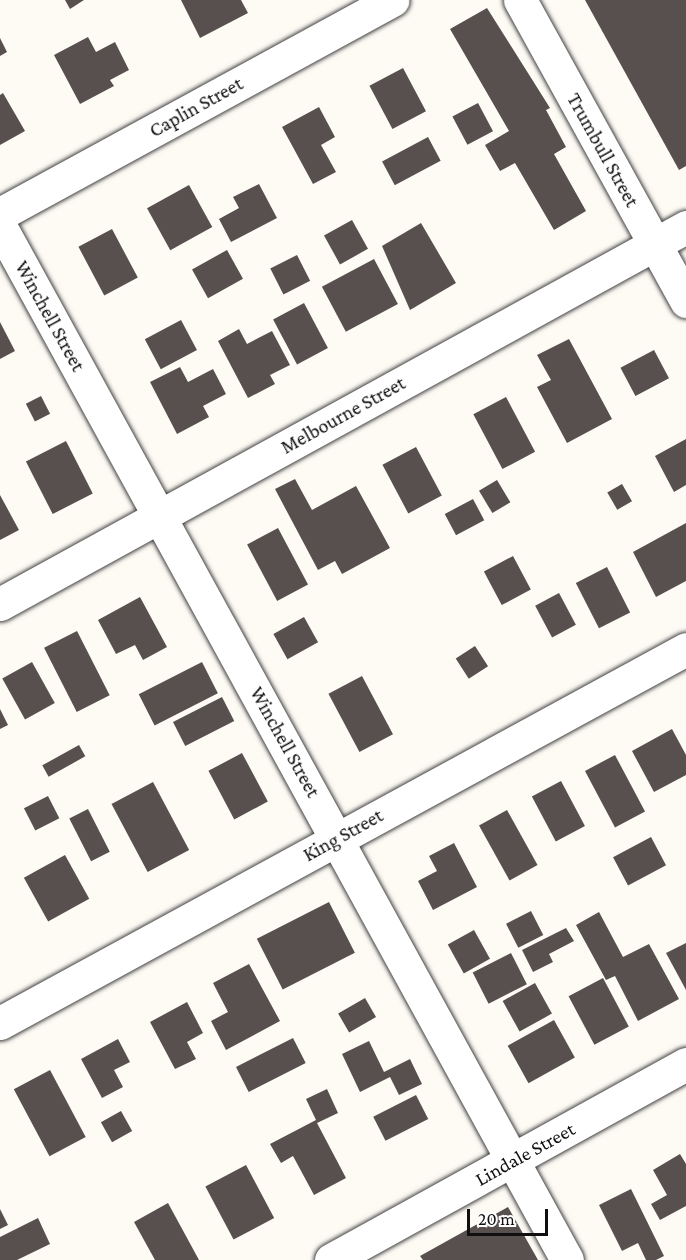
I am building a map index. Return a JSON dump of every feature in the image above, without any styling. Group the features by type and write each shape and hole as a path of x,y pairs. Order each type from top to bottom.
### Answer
{"street":[{"name":"Caplin Street","path":"0,214 392,0"},
{"name":"Trumbull Street","path":"520,0 686,301"},
{"name":"Winchell Street","path":"0,226 339,837 567,1260"},
{"name":"Melbourne Street","path":"0,604 686,227"},
{"name":"King Street","path":"0,1023 686,649"},
{"name":"Lindale Street","path":"331,1260 686,1064"}],"building":[{"path":"65,0 84,0 70,9"},
{"path":"181,0 241,0 248,13 200,38"},
{"path":"585,0 686,0 686,166 679,170"},
{"path":"487,8 550,108 546,110 566,147 554,154 586,211 554,230 515,163 500,171 485,145 509,131 450,29"},
{"path":"88,37 96,52 115,42 129,70 110,80 114,86 80,104 54,55"},
{"path":"0,38 7,52 0,56"},
{"path":"403,68 426,111 392,129 369,86"},
{"path":"3,93 25,131 0,145 0,95"},
{"path":"478,103 493,131 467,145 452,117"},
{"path":"319,107 335,137 321,145 336,172 313,184 282,127"},
{"path":"428,137 441,161 395,185 382,161"},
{"path":"259,184 277,218 231,242 219,219 239,208 233,197"},
{"path":"189,185 212,227 170,250 147,208"},
{"path":"352,220 368,249 340,264 324,236"},
{"path":"421,223 456,283 410,310 382,246"},
{"path":"112,229 138,278 104,295 78,247"},
{"path":"227,250 243,279 208,298 192,269"},
{"path":"297,255 310,281 283,294 270,269"},
{"path":"374,259 398,304 346,332 322,287"},
{"path":"304,303 328,348 297,364 273,319"},
{"path":"181,320 197,350 161,369 145,339"},
{"path":"0,322 15,351 0,359"},
{"path":"239,329 247,344 272,331 290,365 270,375 275,384 248,398 218,341"},
{"path":"569,339 612,419 567,443 537,387 551,380 537,355"},
{"path":"654,350 669,378 635,396 620,368"},
{"path":"180,367 188,382 213,369 226,394 203,406 209,417 177,434 150,382"},
{"path":"41,396 50,414 35,422 26,404"},
{"path":"506,397 535,452 502,469 473,414"},
{"path":"686,439 686,485 674,492 655,456"},
{"path":"66,441 93,494 53,514 26,461"},
{"path":"416,447 442,496 408,513 382,465"},
{"path":"295,479 312,510 356,486 390,548 342,574 335,561 318,570 275,489"},
{"path":"497,480 510,502 492,513 479,491"},
{"path":"622,484 632,501 617,510 607,493"},
{"path":"0,495 19,530 0,540"},
{"path":"473,499 484,520 456,535 445,514"},
{"path":"686,523 686,581 656,597 633,552"},
{"path":"278,528 308,585 277,601 247,544"},
{"path":"513,556 531,590 502,605 484,571"},
{"path":"607,567 630,612 599,628 576,583"},
{"path":"559,593 576,625 552,637 535,606"},
{"path":"140,597 167,647 143,660 135,645 116,654 98,620"},
{"path":"304,617 318,642 287,659 273,634"},
{"path":"77,631 110,695 77,712 44,648"},
{"path":"475,646 488,666 469,679 456,659"},
{"path":"32,662 55,703 25,720 2,678"},
{"path":"202,662 218,693 155,725 139,694"},
{"path":"362,676 393,734 359,752 328,694"},
{"path":"222,697 234,721 185,746 173,722"},
{"path":"0,709 8,725 0,729"},
{"path":"672,729 686,755 686,775 654,792 632,751"},
{"path":"79,745 85,756 49,777 42,765"},
{"path":"242,753 268,802 234,819 208,771"},
{"path":"615,755 645,812 615,827 585,771"},
{"path":"561,781 585,826 556,842 532,796"},
{"path":"153,782 189,850 148,872 112,804"},
{"path":"48,796 59,818 35,831 24,808"},
{"path":"88,809 110,852 91,861 69,819"},
{"path":"507,810 538,865 510,881 479,826"},
{"path":"651,837 666,865 628,885 613,857"},
{"path":"454,843 477,887 433,910 418,881 437,871 429,856"},
{"path":"65,855 89,899 48,922 24,878"},
{"path":"329,902 355,953 283,990 257,939"},
{"path":"531,911 543,935 518,948 506,924"},
{"path":"599,912 623,957 649,944 679,999 638,1021 615,976 606,980 576,925"},
{"path":"566,928 574,941 549,954 553,962 533,972 522,950"},
{"path":"474,930 490,959 464,973 448,945"},
{"path":"686,943 686,990 666,953"},
{"path":"511,953 527,984 489,1004 473,973"},
{"path":"249,964 280,1021 226,1050 211,1021 228,1012 213,983"},
{"path":"603,978 629,1027 594,1045 569,996"},
{"path":"535,983 552,1014 520,1032 503,1001"},
{"path":"365,998 376,1017 349,1033 338,1013"},
{"path":"187,1002 203,1033 187,1042 196,1059 175,1069 150,1022"},
{"path":"554,1020 575,1058 528,1083 508,1046"},
{"path":"293,1038 306,1063 249,1092 236,1067"},
{"path":"118,1039 130,1062 114,1070 123,1087 102,1098 81,1059"},
{"path":"369,1041 384,1072 410,1059 422,1084 399,1095 390,1077 360,1092 342,1054"},
{"path":"50,1070 86,1137 49,1156 14,1089"},
{"path":"327,1089 338,1113 317,1123 346,1178 314,1195 293,1156 281,1163 270,1144 316,1120 306,1099"},
{"path":"416,1095 428,1119 385,1141 373,1117"},
{"path":"121,1111 132,1131 112,1142 101,1122"},
{"path":"680,1154 686,1164 686,1206 660,1220 651,1204 667,1195 653,1170"},
{"path":"246,1165 274,1218 234,1240 205,1187"},
{"path":"631,1189 664,1256 656,1260 646,1260 638,1243 622,1251 599,1205"},
{"path":"168,1203 199,1260 155,1260 134,1222"},
{"path":"508,1207 538,1260 423,1260 420,1256"},
{"path":"0,1209 8,1225 0,1229"},
{"path":"38,1218 50,1244 17,1260 0,1260 0,1237"}]}
